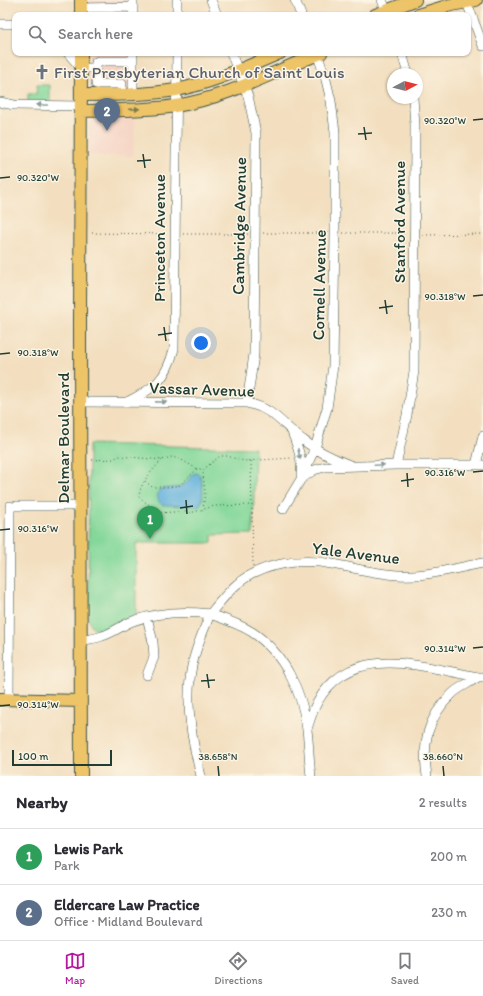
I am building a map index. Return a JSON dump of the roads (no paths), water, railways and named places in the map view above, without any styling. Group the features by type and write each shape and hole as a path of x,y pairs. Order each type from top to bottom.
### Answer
{"main road":[{"path":"383,10 415,0"},
{"path":"429,12 470,1"},
{"name":"Delmar Boulevard","path":"81,56 81,776"},
{"path":"82,99 176,90 211,81 273,56"},
{"path":"82,99 153,109 176,106 244,85 312,56"},
{"path":"4,699 80,701"}],"street":[{"path":"177,0 177,12"},
{"path":"211,0 216,12"},
{"path":"295,0 300,12"},
{"path":"470,1 483,46"},
{"path":"80,10 133,7"},
{"path":"0,24 12,24"},
{"path":"71,56 81,68 96,68"},
{"name":"Princeton Avenue","path":"127,402 147,392 159,382 166,372 174,349 176,56"},
{"name":"Cambridge Avenue","path":"232,56 244,85 252,112 256,133 254,354 247,404"},
{"name":"Cornell Avenue","path":"284,509 301,479 315,448 327,408 333,366 335,233 334,118 320,56"},
{"path":"403,56 406,68"},
{"path":"0,102 14,105 82,99 96,84 96,62 133,57 127,94"},
{"path":"96,84 122,84 127,94"},
{"name":"Stanford Avenue","path":"396,465 407,415 414,371 415,125 413,104"},
{"name":"Vassar Avenue","path":"80,402 247,404 258,406 268,410 291,430 325,455 352,466"},
{"path":"291,430 300,457 302,471 301,479"},
{"path":"301,479 314,470 325,467 480,465 483,436"},
{"path":"4,699 9,506 80,506"},
{"name":"Yale Avenue","path":"210,614 237,584 248,577 275,566 291,563 314,562 331,564 374,574 400,576 424,574 483,563"},
{"path":"80,641 103,636 131,621 168,613 189,612 210,614 234,623 253,633 272,650 288,671 300,698 307,729 311,776"},
{"path":"200,776 190,725 190,678 196,652 210,614"},
{"path":"147,617 153,642 154,657 147,675"},
{"path":"307,729 316,705 323,693 335,679 352,669 370,664 391,662 481,677"},
{"path":"426,776 424,760 425,742 430,723 439,709 453,693 481,677"}],"water":[{"path":"194,473 199,474 202,485 203,495 199,506 162,505 160,503 158,496 160,489 180,487 187,482"}],"place":[{"name":"First Presbyterian Church of Saint Louis","path":"42,72"},
{"name":"Eldercare Law Practice","path":"107,131"},
{"name":"Lewis Park","path":"150,539"}]}
